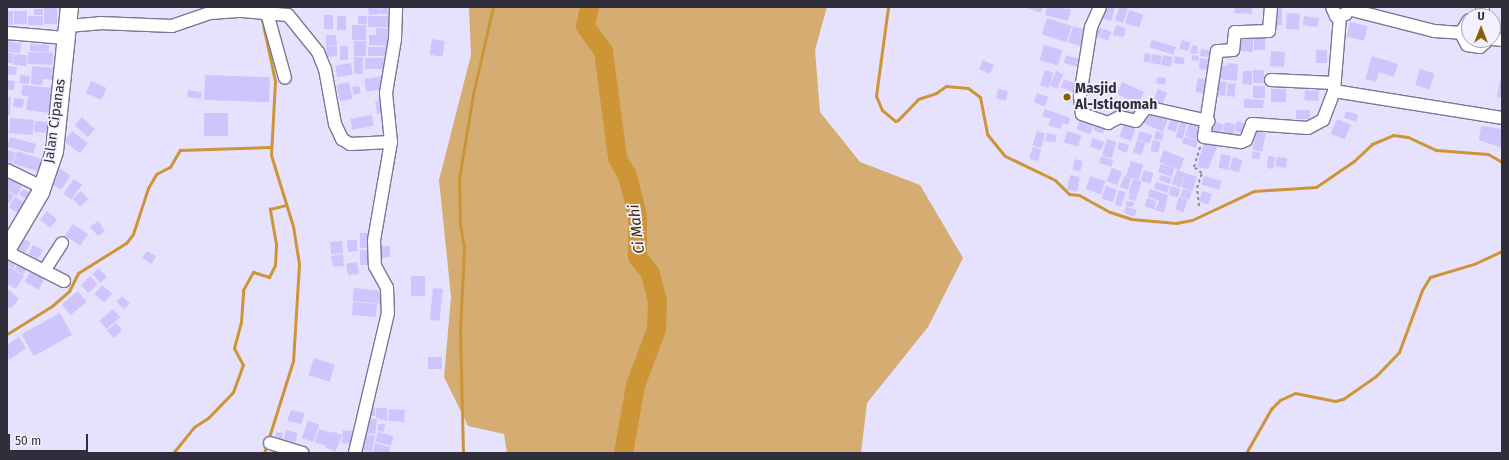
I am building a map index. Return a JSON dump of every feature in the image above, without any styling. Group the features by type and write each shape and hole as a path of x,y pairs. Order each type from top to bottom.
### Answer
{"street":[{"name":"Jalan Cipanas","path":"7,248 42,187 54,151 69,7"},
{"path":"355,453 388,313 387,288 375,266 374,240 391,142 386,93 395,39 396,7"},
{"path":"1100,7 1091,27 1080,96 1082,114 1108,122 1120,117 1136,121 1146,107 1208,121"},
{"path":"1271,7 1269,31 1235,32 1233,50 1217,51 1208,103 1208,121 1204,137 1241,142 1246,140 1252,124 1299,128 1317,125 1323,120 1334,87 1345,11"},
{"path":"1332,7 1333,13 1345,11 1434,30 1461,33"},
{"path":"7,33 67,32 100,23 172,26 217,12 288,15 318,52 325,69 335,124 342,139 350,144 391,142"},
{"path":"267,13 285,78"},
{"path":"1271,80 1334,87 1502,118"},
{"path":"7,170 42,187"},
{"path":"44,271 62,242"},
{"path":"7,252 64,281"},
{"path":"270,443 302,453"}],"path":[{"path":"1199,206 1198,188 1202,173 1194,166 1204,137"}],"shaded area":[{"path":"469,7 827,7 815,50 820,112 860,162 920,185 963,258 928,327 867,403 861,453 507,453 504,434 468,426 444,377 451,297 439,180 471,55"}],"building":[{"path":"44,7 57,7 57,24 44,24"},
{"path":"368,7 379,7 380,14 369,15"},
{"path":"380,7 392,7 392,14 380,14"},
{"path":"1024,7 1043,7 1041,13"},
{"path":"1047,7 1071,9 1068,21 1045,15"},
{"path":"1101,7 1115,8 1111,21 1098,17"},
{"path":"1119,7 1128,8 1123,23 1115,20"},
{"path":"1235,7 1252,7 1252,14 1234,13"},
{"path":"1271,7 1282,7 1282,25 1271,25"},
{"path":"34,9 43,9 43,15 34,15"},
{"path":"1129,10 1143,14 1140,28 1125,23"},
{"path":"7,11 13,11 13,25 7,25"},
{"path":"14,11 27,11 27,24 14,24"},
{"path":"1287,13 1300,14 1299,30 1286,29"},
{"path":"324,15 333,15 333,29 324,29"},
{"path":"28,16 43,16 43,25 28,25"},
{"path":"337,16 346,16 346,30 337,30"},
{"path":"358,16 367,16 367,24 358,24"},
{"path":"368,16 393,16 393,27 368,27"},
{"path":"1304,16 1319,18 1318,27 1303,25"},
{"path":"1047,18 1072,26 1066,42 1042,34"},
{"path":"1350,22 1368,26 1364,41 1347,37"},
{"path":"352,25 366,25 366,40 352,40"},
{"path":"1116,25 1126,28 1124,37 1113,35"},
{"path":"1073,26 1086,30 1081,46 1068,42"},
{"path":"1096,27 1103,29 1100,38 1094,36"},
{"path":"376,28 393,29 393,46 369,45 369,35 376,35"},
{"path":"1104,29 1111,32 1108,40 1100,37"},
{"path":"1253,34 1253,52 1235,51 1235,37"},
{"path":"326,35 336,35 337,45 326,46"},
{"path":"7,36 11,36 10,42 21,43 20,53 8,52"},
{"path":"1254,37 1265,37 1265,50 1254,50"},
{"path":"432,39 445,41 442,57 429,55"},
{"path":"1152,40 1176,47 1173,55 1149,47"},
{"path":"1182,40 1191,43 1188,51 1179,49"},
{"path":"354,41 366,41 366,56 354,56"},
{"path":"30,44 49,45 49,52 30,51"},
{"path":"1044,45 1062,50 1058,66 1040,60"},
{"path":"1192,45 1198,46 1197,54 1190,53"},
{"path":"326,46 337,46 337,56 327,57"},
{"path":"340,46 348,46 348,60 340,60"},
{"path":"368,47 388,47 388,56 368,56"},
{"path":"1201,49 1213,51 1212,58 1200,56"},
{"path":"1316,50 1327,50 1327,63 1316,63"},
{"path":"1271,51 1285,52 1284,67 1270,66"},
{"path":"28,52 53,53 53,65 28,64"},
{"path":"7,53 13,53 13,63 7,63"},
{"path":"1145,53 1151,54 1150,63 1144,62"},
{"path":"14,54 27,55 26,66 13,65"},
{"path":"1152,54 1162,56 1160,65 1150,63"},
{"path":"1066,55 1082,60 1080,68 1064,63"},
{"path":"1163,55 1173,57 1171,67 1161,65"},
{"path":"1192,55 1199,56 1198,61 1191,60"},
{"path":"1175,56 1185,58 1183,65 1174,63"},
{"path":"1372,56 1398,64 1394,77 1379,72 1376,82 1365,79"},
{"path":"354,57 363,57 363,74 354,74"},
{"path":"365,58 387,58 387,69 365,69"},
{"path":"1200,58 1210,60 1208,70 1199,69"},
{"path":"983,60 994,65 990,74 979,69"},
{"path":"351,63 353,75 337,77 335,66"},
{"path":"1227,63 1238,64 1237,81 1213,78 1215,64 1227,66"},
{"path":"7,66 17,67 16,75 7,74"},
{"path":"32,66 55,68 54,80 43,79 42,85 31,84"},
{"path":"1420,69 1434,73 1430,89 1415,85"},
{"path":"1045,70 1054,73 1049,88 1040,85"},
{"path":"1253,70 1264,70 1264,83 1253,83"},
{"path":"1056,71 1063,74 1057,89 1050,86"},
{"path":"1243,71 1252,71 1252,85 1242,84"},
{"path":"20,75 30,76 29,84 19,83"},
{"path":"205,75 270,77 269,102 204,100"},
{"path":"383,76 385,89 366,92 364,79"},
{"path":"1157,77 1166,78 1165,85 1156,83"},
{"path":"1198,78 1208,80 1205,94 1195,92"},
{"path":"1064,79 1077,84 1074,92 1061,87"},
{"path":"7,80 15,81 14,90 7,90"},
{"path":"1500,80 1502,80 1502,98 1497,97"},
{"path":"91,81 107,88 101,100 86,93"},
{"path":"1212,81 1227,82 1225,96 1217,95 1216,102 1210,102"},
{"path":"349,82 353,99 340,101 336,85"},
{"path":"1122,82 1144,92 1139,104 1117,94"},
{"path":"1228,83 1236,84 1234,97 1226,96"},
{"path":"23,85 52,88 49,113 26,110 28,96 21,95"},
{"path":"359,86 361,93 354,95 352,87"},
{"path":"1253,86 1265,86 1265,98 1253,98"},
{"path":"998,89 1008,91 1006,101 996,99"},
{"path":"1158,89 1167,93 1160,109 1151,105"},
{"path":"1271,89 1286,89 1286,102 1271,102"},
{"path":"188,90 202,92 201,99 187,97"},
{"path":"1305,90 1319,91 1318,101 1304,100"},
{"name":"Masjid Al-Istiqomah","path":"1065,92 1069,92 1071,93 1071,101 1065,102 1062,99 1062,95"},
{"path":"1037,93 1048,97 1045,107 1034,102"},
{"path":"7,97 11,97 10,115 7,114"},
{"path":"14,98 24,99 23,108 13,107"},
{"path":"1118,99 1138,107 1133,120 1113,112"},
{"path":"1244,99 1264,100 1263,108 1244,108"},
{"path":"384,100 386,113 377,114 375,101"},
{"path":"1045,109 1070,118 1068,125 1063,123 1060,129 1048,125 1051,119 1042,116"},
{"path":"1296,110 1310,110 1310,119 1296,119"},
{"path":"1346,111 1358,115 1356,122 1344,118"},
{"path":"1152,112 1169,117 1163,132 1143,123"},
{"path":"204,113 228,113 228,136 204,136"},
{"path":"1172,114 1181,117 1176,132 1167,129"},
{"path":"372,115 374,126 352,130 350,119"},
{"path":"1081,116 1095,121 1090,134 1076,129"},
{"path":"82,117 95,129 88,137 74,125"},
{"path":"10,118 34,120 33,135 9,133"},
{"path":"1126,119 1137,123 1131,141 1120,137"},
{"path":"1181,119 1188,121 1182,139 1176,137"},
{"path":"1191,119 1205,124 1199,141 1185,136"},
{"path":"1337,119 1351,125 1345,140 1331,134"},
{"path":"1211,120 1224,125 1219,138 1206,133"},
{"path":"35,121 49,122 48,133 34,132"},
{"path":"1237,121 1247,124 1245,134 1235,131"},
{"path":"1096,122 1106,125 1103,134 1093,131"},
{"path":"1225,122 1236,124 1233,138 1223,136"},
{"path":"1481,126 1502,129 1502,148 1479,140"},
{"path":"72,131 88,143 80,153 64,141"},
{"path":"1037,131 1046,134 1041,148 1032,145"},
{"path":"1067,131 1081,135 1078,147 1064,143"},
{"path":"1140,131 1152,135 1150,144 1137,140"},
{"path":"1156,131 1164,133 1162,141 1154,139"},
{"path":"1256,131 1266,133 1262,152 1252,150"},
{"path":"1047,133 1057,135 1055,143 1045,141"},
{"path":"10,137 36,144 33,154 7,147"},
{"path":"1184,137 1198,141 1196,148 1182,143"},
{"path":"1093,138 1104,142 1101,151 1090,146"},
{"path":"1205,138 1219,142 1208,169 1197,167 1200,154 1208,156 1201,154"},
{"path":"1107,139 1117,142 1112,158 1102,155"},
{"path":"1137,140 1146,143 1142,155 1133,152"},
{"path":"1153,140 1161,142 1158,153 1150,151"},
{"path":"1119,142 1129,145 1127,153 1117,149"},
{"path":"1033,147 1042,150 1038,161 1029,158"},
{"path":"7,150 16,153 12,163 7,161"},
{"path":"1164,150 1184,158 1180,170 1159,162"},
{"path":"17,151 42,159 38,171 13,163"},
{"path":"1253,151 1261,153 1259,160 1251,158"},
{"path":"1221,154 1231,156 1228,170 1218,168"},
{"path":"1101,156 1113,160 1111,167 1099,163"},
{"path":"1268,156 1275,157 1273,169 1267,168"},
{"path":"1233,157 1243,160 1239,172 1229,169"},
{"path":"1277,157 1287,158 1286,168 1275,166"},
{"path":"1075,159 1083,161 1080,172 1072,170"},
{"path":"1131,161 1143,165 1138,180 1126,176"},
{"path":"1161,164 1174,168 1172,177 1158,172"},
{"path":"59,168 71,176 61,190 49,182"},
{"path":"1112,168 1122,172 1117,185 1107,181"},
{"path":"1144,170 1154,173 1150,183 1141,181"},
{"path":"1177,170 1185,173 1180,187 1172,184"},
{"path":"1186,173 1197,177 1192,191 1181,187"},
{"path":"1070,175 1080,177 1077,192 1067,190"},
{"path":"1160,175 1172,178 1170,184 1159,180"},
{"path":"1090,176 1105,181 1101,194 1086,189"},
{"path":"1124,176 1131,178 1128,190 1120,187"},
{"path":"1204,176 1221,181 1219,190 1202,185"},
{"path":"7,177 22,186 17,196 7,190"},
{"path":"74,179 82,185 71,199 63,193"},
{"path":"1133,179 1142,182 1137,196 1128,193"},
{"path":"1156,182 1169,186 1167,193 1154,189"},
{"path":"1106,186 1117,190 1113,202 1102,198"},
{"path":"1171,186 1181,189 1178,198 1168,195"},
{"path":"23,189 31,194 27,199 19,195"},
{"path":"1150,189 1168,195 1164,213 1155,210 1159,201 1148,197"},
{"path":"1183,189 1192,192 1189,199 1181,197"},
{"path":"1119,190 1126,192 1122,206 1115,204"},
{"path":"7,191 14,195 10,203 7,201"},
{"path":"81,191 88,199 80,207 73,198"},
{"path":"1202,191 1212,194 1208,204 1199,202"},
{"path":"1130,194 1137,196 1135,201 1128,199"},
{"path":"15,197 26,204 20,214 9,207"},
{"path":"1179,197 1188,200 1184,212 1175,209"},
{"path":"1147,198 1157,201 1154,210 1144,207"},
{"path":"1126,201 1134,202 1133,207 1125,206"},
{"path":"1126,207 1137,210 1134,217 1124,213"},
{"path":"47,211 57,219 50,228 40,220"},
{"path":"98,221 105,231 98,236 90,227"},
{"path":"73,224 88,234 80,246 65,236"},
{"path":"360,233 372,233 372,248 360,248"},
{"path":"22,238 31,243 25,252 17,248"},
{"path":"347,240 357,240 357,251 348,252"},
{"path":"342,241 343,253 331,254 330,242"},
{"path":"33,245 43,250 38,259 28,254"},
{"path":"380,246 390,246 390,257 381,258"},
{"path":"360,250 372,250 372,265 360,265"},
{"path":"147,251 156,256 152,264 142,258"},
{"path":"343,254 344,266 333,267 331,256"},
{"path":"7,256 18,259 13,269 7,265"},
{"path":"20,260 29,265 23,274 15,270"},
{"path":"357,262 359,274 348,276 346,264"},
{"path":"7,266 24,276 16,289 7,284"},
{"path":"33,267 47,275 38,290 24,282"},
{"path":"99,268 107,277 100,283 92,274"},
{"path":"90,276 98,284 89,293 81,285"},
{"path":"411,276 425,276 425,296 411,296"},
{"path":"102,285 112,293 105,303 94,294"},
{"path":"354,288 383,291 381,304 353,301"},
{"path":"433,288 443,289 440,321 430,320"},
{"path":"8,289 19,299 10,309 7,306"},
{"path":"78,291 87,302 70,315 62,304"},
{"path":"122,296 130,304 124,309 116,302"},
{"path":"353,302 377,304 376,317 352,315"},
{"path":"113,309 120,317 107,329 99,321"},
{"path":"60,313 72,335 34,356 22,334"},
{"path":"116,323 122,330 114,338 107,330"},
{"path":"19,337 26,348 9,360 7,345"},
{"path":"428,357 442,357 442,369 428,369"},
{"path":"314,358 335,365 329,382 308,375"},
{"path":"367,407 375,407 375,416 367,416"},
{"path":"376,408 387,408 387,421 376,418"},
{"path":"389,409 405,410 404,422 388,421"},
{"path":"291,410 305,413 301,424 287,421"},
{"path":"367,418 377,419 375,434 365,433"},
{"path":"308,421 319,425 313,442 302,438"},
{"path":"378,424 385,424 384,432 378,431"},
{"path":"319,429 331,433 327,446 315,442"},
{"path":"286,430 298,433 294,447 282,445"},
{"path":"343,430 353,431 352,444 342,443"},
{"path":"332,431 342,435 335,452 325,448"},
{"path":"276,432 283,433 282,443 275,442"},
{"path":"378,432 393,436 391,446 375,442"},
{"path":"363,434 375,436 372,452 360,450"},
{"path":"375,443 390,447 389,453 373,453"}],"waterway":[{"path":"463,453 460,332 464,247 460,224 459,178 473,94 493,7"},
{"name":"Ci Mahi","path":"589,7 585,26 603,51 617,158 627,175 637,215 637,256 650,273 657,301 656,329 635,385 623,453"},
{"path":"888,7 876,96 882,110 895,121 898,120 918,99 936,93 946,86 968,88 980,97 987,134 1005,156 1055,180 1069,194 1079,195 1110,212 1131,219 1176,223 1192,220 1254,191 1316,187 1354,161 1372,144 1393,135 1408,137 1436,150 1488,154 1502,162"},
{"path":"261,15 275,81 271,155 293,226 299,264 293,361 264,453"},
{"path":"7,334 52,306 69,291 78,273 126,243 133,234 148,188 156,174 170,167 180,150 271,147"},
{"path":"173,453 194,427 208,418 233,392 243,365 234,348 241,322 243,290 253,272 269,277 275,265 276,244 270,209 286,205"},
{"path":"1246,453 1271,409 1280,400 1295,393 1335,401 1343,399 1376,376 1399,352 1422,290 1430,277 1474,264 1502,251"}],"place":[{"name":"Masjid Al-Istiqomah","path":"1067,97"}]}
